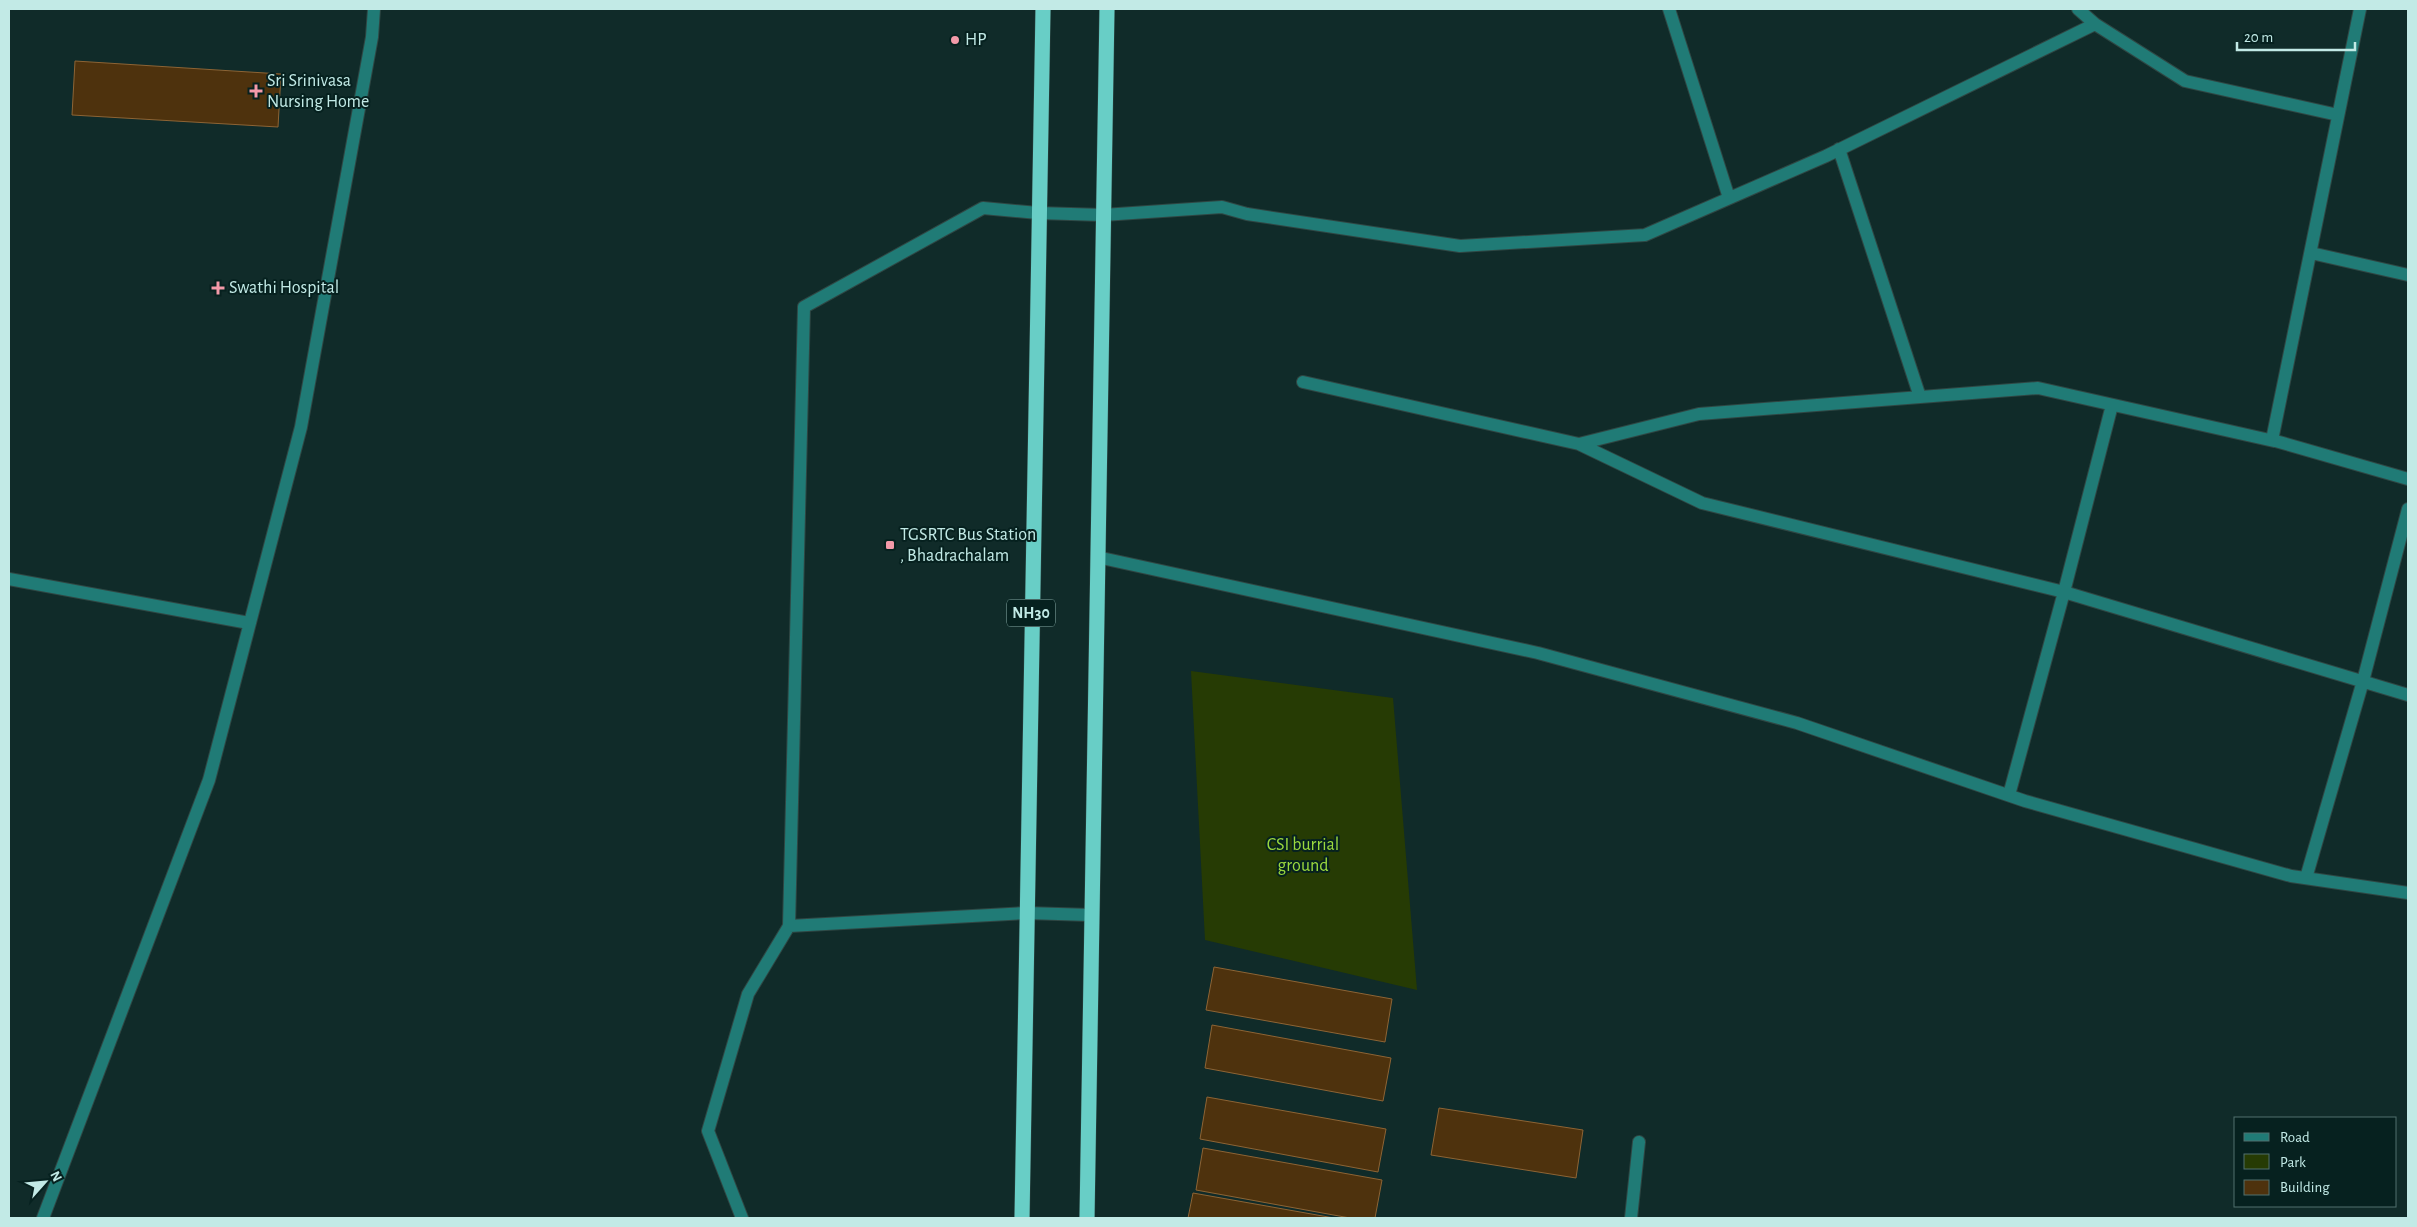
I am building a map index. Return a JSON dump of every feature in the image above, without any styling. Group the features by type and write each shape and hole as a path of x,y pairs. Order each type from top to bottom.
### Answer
{"highway":[{"name":"NH30","path":"1022,1218 1043,9"},
{"path":"1087,1218 1107,9"}],"street":[{"path":"43,1218 209,780 301,427 372,37 374,9"},
{"path":"1670,9 1729,198"},
{"path":"2078,9 2095,24 2185,81 2338,115"},
{"path":"2274,441 2360,9"},
{"path":"742,1218 708,1131 748,994 789,926 804,307 982,208 1038,213 1103,215 1222,207 1247,214 1460,246 1645,235 1839,149 2095,24"},
{"path":"1839,149 1920,397"},
{"path":"2311,253 2408,276"},
{"path":"1303,382 1579,444 1702,503 2064,592 2408,695"},
{"path":"1579,444 1699,414 2038,388 2274,441 2408,479"},
{"path":"2009,794 2064,592 2112,404"},
{"path":"2306,878 2363,681 2408,509"},
{"path":"1097,558 1548,656 1796,723 2009,794 2026,802 2306,878 2408,893"},
{"path":"9,579 249,623"},
{"path":"789,926 1026,914 1091,915"},
{"path":"1631,1218 1639,1142"}],"green space":[{"name":"CSI burrial ground","path":"1191,671 1393,698 1417,990 1205,940"}],"building":[{"path":"75,61 281,74 278,127 72,115"},
{"path":"1214,967 1392,999 1385,1042 1206,1010"},
{"path":"1212,1025 1391,1058 1383,1101 1205,1068"},
{"path":"1207,1097 1386,1129 1378,1172 1200,1139"},
{"path":"1439,1108 1583,1130 1576,1178 1431,1155"},
{"path":"1203,1148 1382,1180 1375,1218 1350,1218 1196,1190"},
{"path":"1193,1193 1334,1218 1188,1218"}],"place":[{"name":"HP","path":"955,40"},
{"name":"Sri Srinivasa Nursing Home","path":"256,91"},
{"name":"Swathi Hospital","path":"218,288"},
{"name":"TGSRTC Bus Station , Bhadrachalam","path":"890,545"}]}
